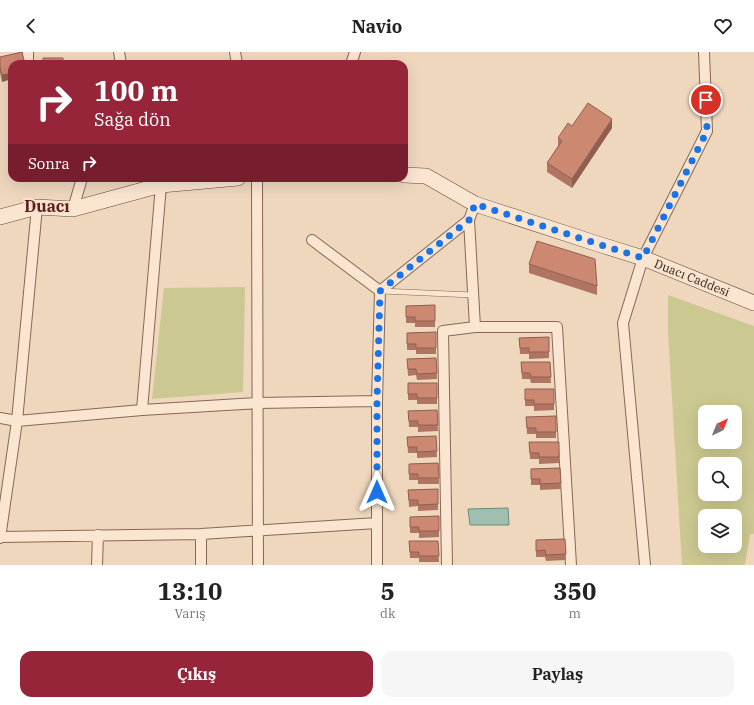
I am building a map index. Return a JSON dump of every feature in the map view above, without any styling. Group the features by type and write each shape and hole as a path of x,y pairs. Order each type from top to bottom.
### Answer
{"street":[{"path":"645,565 623,323 643,258 707,131 703,52"},
{"name":"Duacı Caddesi","path":"408,175 426,176 475,204 643,258 754,303"},
{"path":"73,209 81,182"},
{"path":"0,216 37,207 73,209 161,185 194,182"},
{"path":"257,182 258,565"},
{"path":"142,410 161,185"},
{"path":"475,204 469,220 476,327"},
{"path":"37,207 17,421 4,480 0,538 201,534 377,523"},
{"path":"378,565 377,401 380,291 469,220"},
{"path":"312,240 380,291"},
{"path":"447,565 443,331 476,327 557,327 572,565"},
{"path":"0,418 17,421 142,410 258,403 377,401"},
{"path":"201,534 201,565"},
{"path":"97,565 98,535"}],"lane":[{"path":"380,291 474,295"}],"shaded area":[{"path":"245,287 243,392 152,399 164,288"},
{"path":"668,295 754,326 754,534 750,534 745,565 682,565 668,332"},
{"path":"508,508 509,525 470,525 468,509"}],"building":[{"path":"22,52 24,60 8,60 8,74 2,75 0,57"},
{"path":"43,58 63,58 63,60 43,60"},
{"path":"588,103 612,119 572,179 547,163 562,141 558,138 568,123 572,126"},
{"path":"537,241 595,259 597,286 529,264"},
{"path":"435,305 435,321 415,321 415,317 406,317 406,306"},
{"path":"436,332 436,348 416,348 416,344 407,344 407,333"},
{"path":"549,337 549,352 529,352 529,348 520,348 519,338"},
{"path":"436,358 437,373 417,374 416,369 408,369 407,359"},
{"path":"521,362 550,362 551,377 531,377 530,373 522,373"},
{"path":"408,383 437,383 437,398 417,398 417,394 408,394"},
{"path":"525,389 554,389 554,404 534,404 534,400 525,400"},
{"path":"437,410 438,425 418,425 418,421 409,421 408,411"},
{"path":"556,416 556,432 536,432 536,428 527,428 526,417"},
{"path":"436,436 437,451 417,452 417,447 408,447 407,437"},
{"path":"529,442 559,442 559,457 539,457 539,453 530,453"},
{"path":"438,463 439,478 418,478 418,474 409,474 409,464"},
{"path":"560,468 561,483 540,484 540,479 531,479 531,469"},
{"path":"438,489 438,504 418,505 418,500 409,500 408,490"},
{"path":"439,516 439,531 419,531 419,527 410,527 410,517"},
{"path":"565,539 566,554 546,555 545,550 536,551 536,540"},
{"path":"409,541 438,541 439,556 419,556 419,552 410,552"}],"district":[{"name":"Duacı","path":"47,206"}],"route":[{"path":"377,492 377,401 380,291 469,220 475,204 643,258 707,131 706,100"}]}
